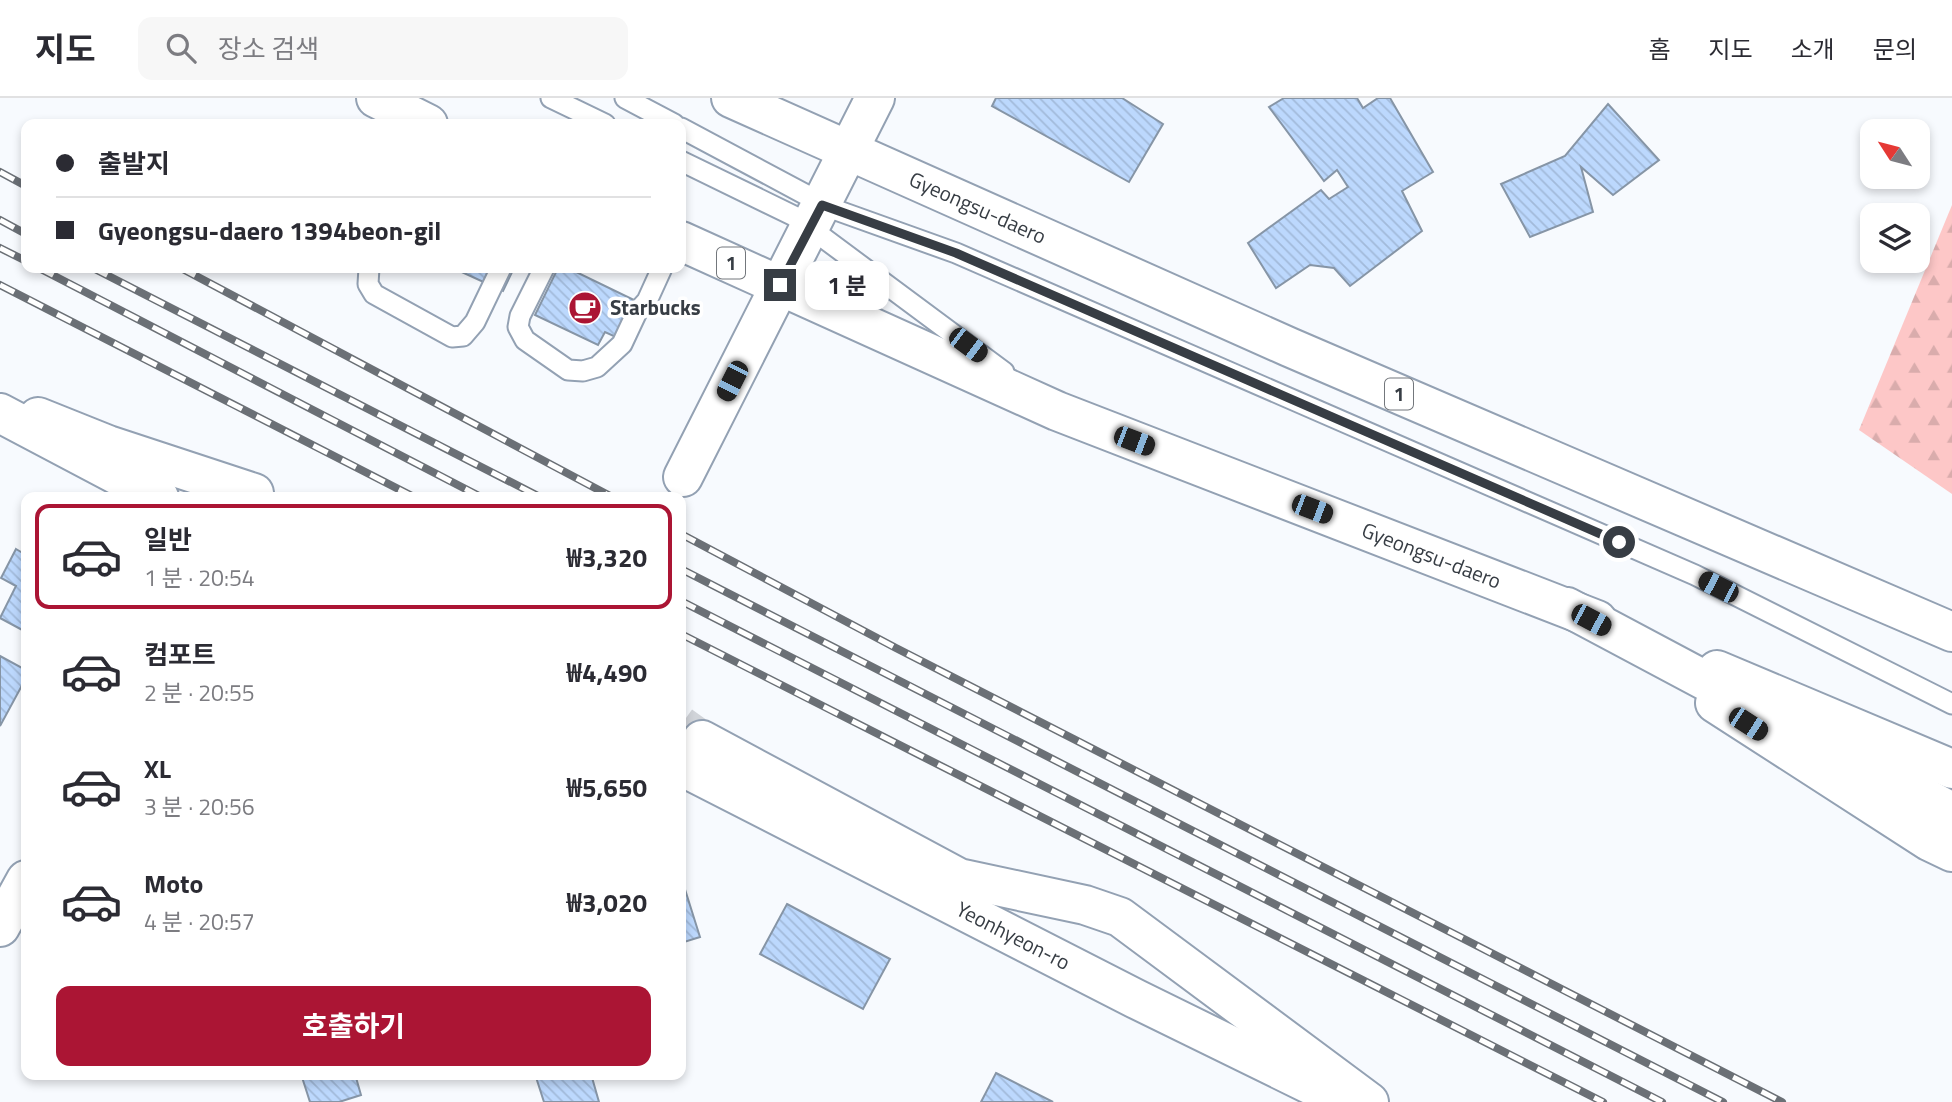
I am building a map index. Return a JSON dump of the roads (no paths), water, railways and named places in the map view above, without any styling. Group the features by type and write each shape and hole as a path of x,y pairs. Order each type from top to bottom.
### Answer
{"main road":[{"path":"376,98 418,119"},
{"name":"Gyeongsu-daero","path":"731,98 1289,347 1952,632"},
{"path":"683,477 875,98"},
{"name":"Gyeongsu-daero","path":"686,243 1058,411 1567,607 1952,769"},
{"path":"0,404 243,492"},
{"path":"0,413 150,492"},
{"path":"1567,607 1952,812"},
{"path":"1567,607 1929,841 1952,852"},
{"path":"691,753 959,878 1085,905 1121,918 1369,1102"},
{"name":"Yeonhyeon-ro","path":"691,753 1136,999 1346,1102"},
{"path":"0,927 21,889"},
{"path":"1136,999 1155,991 1163,973 1156,945"}],"lane":[{"path":"551,98 595,119"},
{"path":"625,98 665,119"},
{"path":"686,131 812,198 816,217 1058,411"},
{"path":"686,163 794,216 816,217 956,253 1682,569 1952,704"},
{"path":"369,273 368,284 373,294 452,337 463,336 475,322 499,273"},
{"path":"542,273 520,316 518,327 525,341 568,370 583,371 597,367 622,344 660,273"}],"tunnel":[{"path":"686,729 702,740"}],"railway":[{"path":"0,172 21,183"},
{"path":"0,220 21,231"},
{"path":"0,248 21,258"},
{"path":"49,273 471,492"},
{"path":"103,273 530,492"},
{"path":"190,273 603,492"},
{"path":"0,285 404,492"},
{"path":"686,537 896,648 1782,1102"},
{"path":"686,572 1723,1102"},
{"path":"686,604 1662,1102"},
{"path":"686,637 1603,1102"}],"place":[{"name":"Starbucks","path":"585,308"}]}
